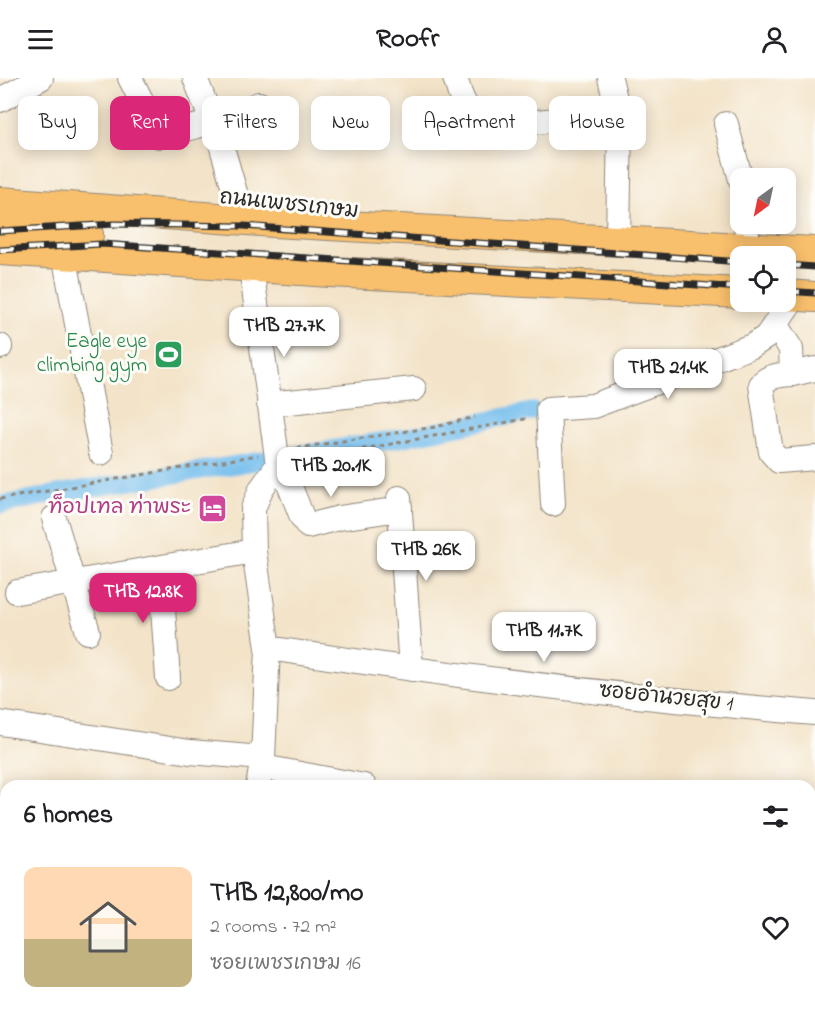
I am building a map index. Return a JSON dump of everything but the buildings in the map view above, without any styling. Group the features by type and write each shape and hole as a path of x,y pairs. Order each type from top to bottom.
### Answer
{"main road":[{"name":"ถนนเพชรเกษม","path":"0,183 237,199 576,238"},
{"name":"ถนนเพชรเกษม","path":"0,202 95,222 572,283"},
{"name":"ถนนเพชรเกษม","path":"0,228 95,222 274,222 618,241 747,236 815,252"},
{"name":"ถนนเพชรเกษม","path":"0,250 251,267 730,292"}],"street":[{"path":"130,78 159,136 202,125"},
{"path":"195,78 202,96"},
{"path":"455,78 465,104 471,112 481,117 549,122"},
{"path":"610,78 614,96"},
{"path":"0,100 36,79"},
{"path":"726,124 738,168"},
{"path":"223,150 237,199"},
{"path":"618,241 619,150"},
{"path":"64,254 101,453"},
{"path":"251,267 277,459 302,518 308,526 400,504 411,669"},
{"path":"554,504 548,409 593,406 752,346 761,341 799,296"},
{"path":"775,324 804,371 768,378 761,385 771,452 779,461 815,458"},
{"path":"269,404 414,389"},
{"path":"261,770 268,648 254,551 253,509 277,459"},
{"path":"54,518 88,632"},
{"path":"17,592 254,551"},
{"path":"160,568 168,678"},
{"name":"ซอยอำนวยสุข 1","path":"268,648 411,669 702,704 815,713"},
{"path":"0,723 190,752 261,770 325,780"}],"path":[{"path":"0,499 508,423 529,418 548,409"},
{"path":"277,459 475,417"}],"waterway":[{"path":"0,505 407,437 533,411"}],"railway":[{"path":"0,231 114,224 244,226 730,261"},
{"path":"0,250 102,244 730,287"},
{"path":"796,266 815,267"},
{"path":"796,292 815,293"}],"place":[{"name":"Eagle eye climbing gym","path":"168,354"},
{"name":"ท็อปเทล ท่าพระ","path":"212,508"}]}
